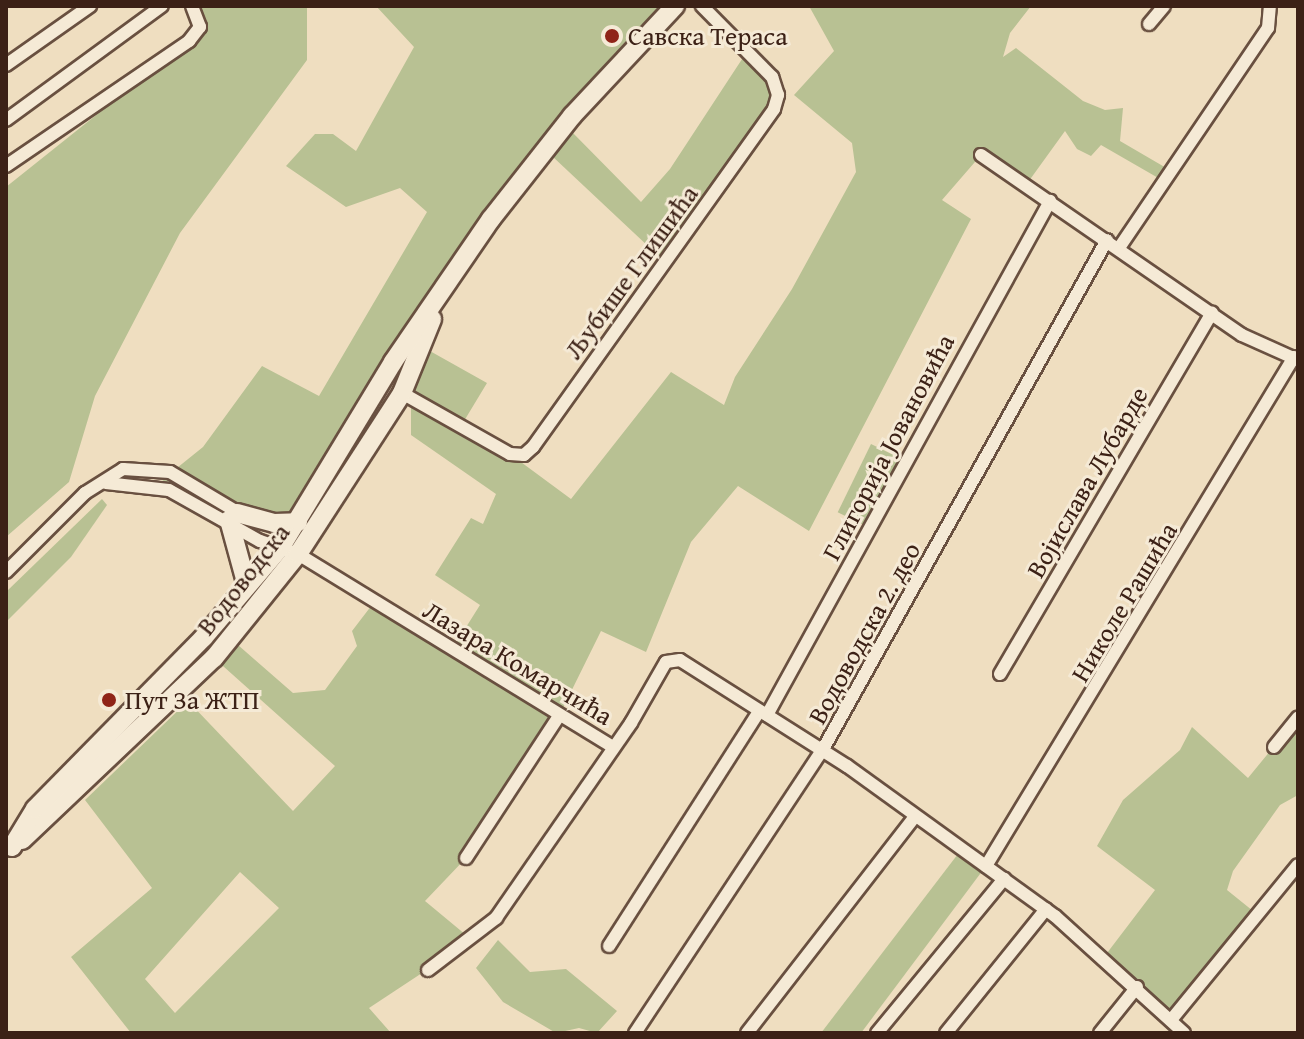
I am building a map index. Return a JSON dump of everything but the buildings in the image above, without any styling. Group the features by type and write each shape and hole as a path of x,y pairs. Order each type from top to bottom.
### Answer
{"main road":[{"name":"Водоводска","path":"9,850 35,809 204,637 247,586 290,550 298,522 393,362 443,290 544,150 675,6"},
{"name":"Водоводска","path":"9,850 44,823 178,694 290,550 402,393 443,290"},
{"path":"247,586 233,516 274,523 298,522"}],"street":[{"path":"6,65 90,6"},
{"path":"6,120 162,6"},
{"path":"6,166 189,41 200,27 192,6"},
{"name":"Љубише Глишића","path":"402,393 510,454 524,455 533,447 774,109 778,95 772,77 702,6"},
{"path":"1149,24 1164,6"},
{"path":"1119,248 1160,179 1268,28 1270,6"},
{"path":"981,155 1242,335 1296,359"},
{"name":"Глигорија Јовановића","path":"609,946 763,713 1050,201"},
{"name":"Водоводска 2. део","path":"635,1033 822,751 1107,240"},
{"name":"Војислава Лубарде","path":"1000,674 1212,313"},
{"name":"Николе Рашића","path":"986,866 1296,359"},
{"name":"Лазара Комарчића","path":"6,572 85,493 106,483 123,469 151,467 188,480 233,516 268,530 290,550 611,746 672,660 822,751 1046,909 1137,987 1184,1033"},
{"path":"466,858 559,716"},
{"path":"1274,747 1298,717"},
{"path":"428,970 496,918 611,746"},
{"path":"747,1033 914,818"},
{"path":"1171,1020 1298,865"},
{"path":"877,1033 1004,879"},
{"path":"946,1033 1046,909"},
{"path":"1100,1033 1137,987"}],"green space":[{"path":"192,6 307,6 307,60 180,233 95,396 69,482 6,537 6,187 189,41 200,27"},
{"path":"376,6 675,6 544,150 298,522 274,523 216,510 162,480 203,447 262,366 319,396 427,212 400,188 346,207 286,166 315,134 333,134 356,151 414,47"},
{"path":"809,6 1031,6 1010,33 1003,57 1016,48 1083,101 1105,110 1123,108 1120,141 1168,169 1160,179 1101,145 1091,156 1077,149 1065,131 1026,185 981,155 942,200 971,219 809,531 738,486 691,542 646,652 601,631 559,716 466,858 425,901 472,940 369,1008 391,1033 131,1033 71,957 152,888 85,800 188,701 293,811 335,766 214,658 230,638 293,693 325,690 357,646 352,631 375,601 451,651 480,605 435,575 471,518 483,524 496,494 411,435 411,398 421,346 487,383 461,426 510,454 571,499 671,372 724,405 735,377 792,289 856,172 852,143 794,95 834,51","holes":["240,872 279,908 175,1013 145,979"]},
{"path":"748,50 778,95 666,263 552,156 571,131 641,202 670,169"},
{"path":"871,444 904,460 871,529 838,512"},
{"path":"102,499 107,505 71,557 6,622 6,592"},
{"path":"1298,717 1298,795 1280,805 1233,871 1227,890 1258,915 1171,1020 1104,957 1155,890 1097,846 1123,800 1180,750 1192,727 1248,778"},
{"path":"961,850 986,866 861,1033 821,1033"},
{"path":"498,940 530,972 566,969 617,1011 597,1033 579,1028 556,1033 503,1002 476,968"}],"place":[{"name":"Савска Тераса","path":"612,36"},
{"name":"Пут За ЖТП","path":"109,700"}]}
